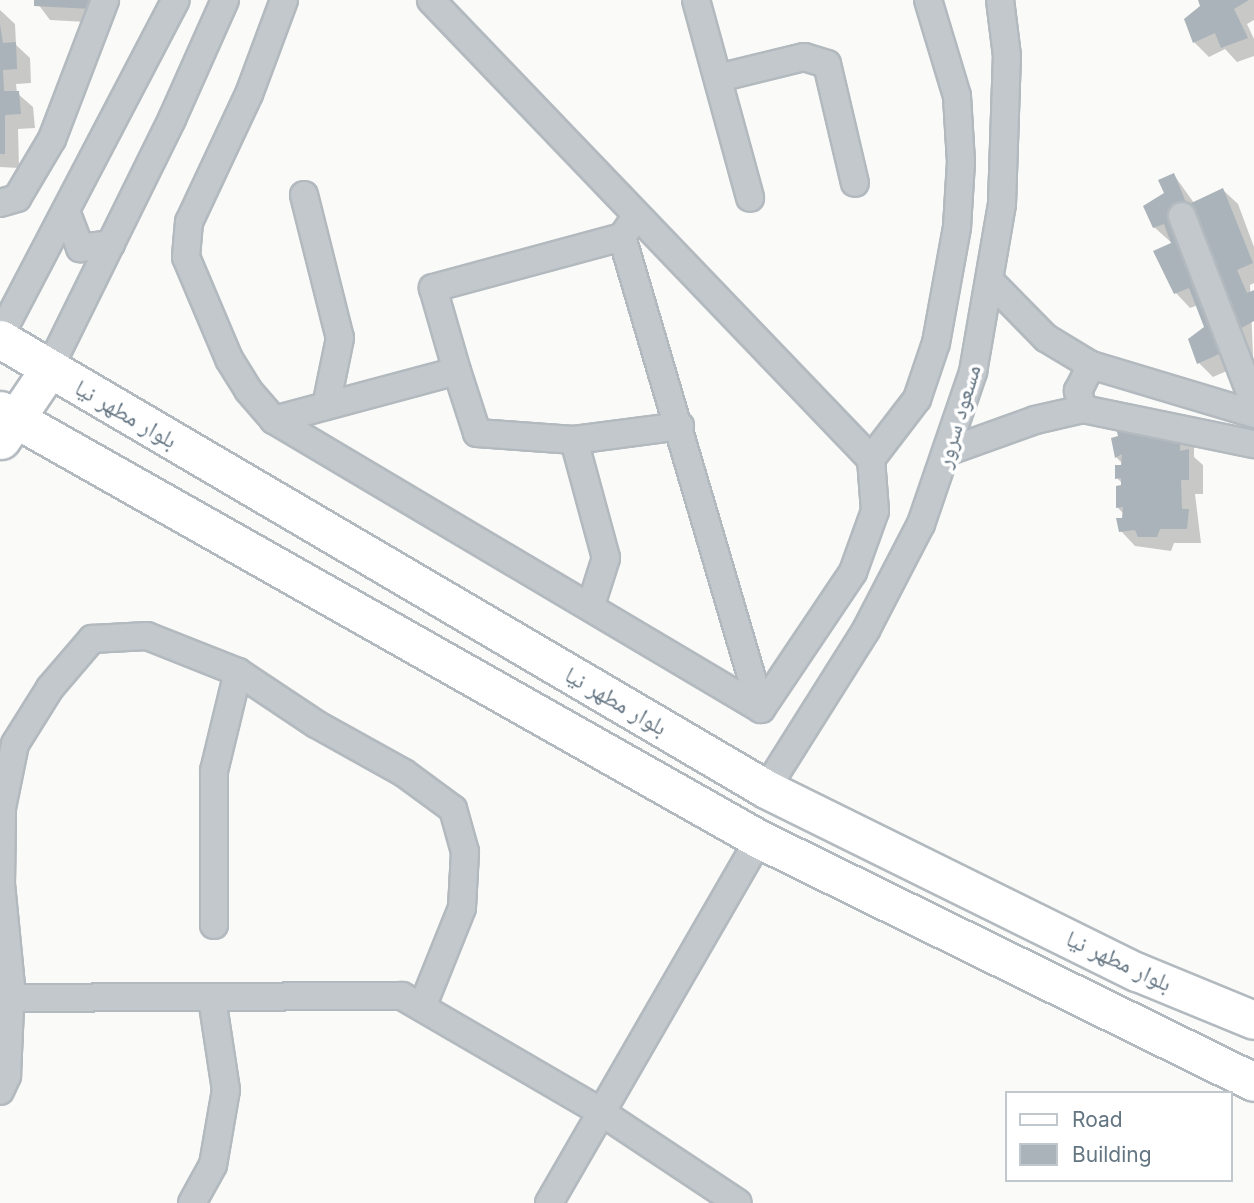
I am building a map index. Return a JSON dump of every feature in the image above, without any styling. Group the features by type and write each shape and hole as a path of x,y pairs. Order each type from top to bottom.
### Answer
{"main road":[{"name":"بلوار مطهر نیا","path":"0,338 766,789 1136,972 1254,1020"},
{"path":"49,369 4,424 759,839 1254,1082"}],"street":[{"path":"0,203 17,198 52,139 105,0"},
{"path":"0,338 176,0"},
{"path":"49,369 111,244 225,0"},
{"path":"284,0 249,94 189,222 186,257 229,359 274,420 591,605 761,709"},
{"path":"431,0 629,227 871,458 875,511 853,572 761,709"},
{"path":"696,0 750,198"},
{"path":"871,458 917,399 936,343 957,227 961,162 957,96 928,0"},
{"name":"مسعود سرور","path":"766,789 866,630 921,523 949,451 974,372 990,281 1007,127 1007,56 1000,0"},
{"path":"718,78 804,57 827,64 855,183"},
{"path":"304,195 340,338 326,406"},
{"path":"66,211 80,248 111,244"},
{"path":"1181,216 1254,403"},
{"path":"629,227 433,288 477,433 574,440 680,426"},
{"path":"629,227 680,426 761,709"},
{"path":"990,281 1046,338 1091,365 1254,414"},
{"path":"1083,409 1078,391 1091,365"},
{"path":"274,420 457,372"},
{"path":"949,451 1035,420 1083,409 1254,444"},
{"path":"574,440 606,558 591,605"},
{"path":"0,1091 7,1076 1,884 2,808 15,744 50,688 92,639 147,636 238,672 316,724 404,773 453,809 465,852 462,908 423,1005"},
{"path":"214,925 214,771 238,672"},
{"path":"549,1203 759,839"},
{"path":"5,999 402,996 423,1005 601,1112 738,1203"},
{"path":"192,1203 213,1165 226,1090 212,999"}],"building":[{"path":"34,0 91,0 92,9 34,6"},
{"path":"1198,0 1249,0 1234,9 1248,38 1221,48 1215,33 1193,43 1184,19 1200,6"},
{"path":"0,24 3,43 16,42 17,69 3,70 4,91 19,91 21,114 5,115 5,154 0,154"},
{"path":"1174,173 1187,205 1223,188 1253,263 1237,270 1247,293 1254,290 1254,321 1238,330 1252,359 1226,369 1219,354 1197,364 1188,339 1204,327 1189,288 1174,294 1153,251 1171,243 1164,224 1153,228 1143,206 1164,193 1158,180"},
{"path":"1113,416 1181,416 1180,451 1189,449 1189,480 1181,480 1182,509 1189,509 1187,529 1160,529 1157,537 1138,537 1135,530 1119,532 1116,518 1122,518 1123,507 1116,508 1116,486 1121,485 1121,478 1115,479 1115,465 1121,465 1122,454 1115,458 1111,438 1118,436"}]}
